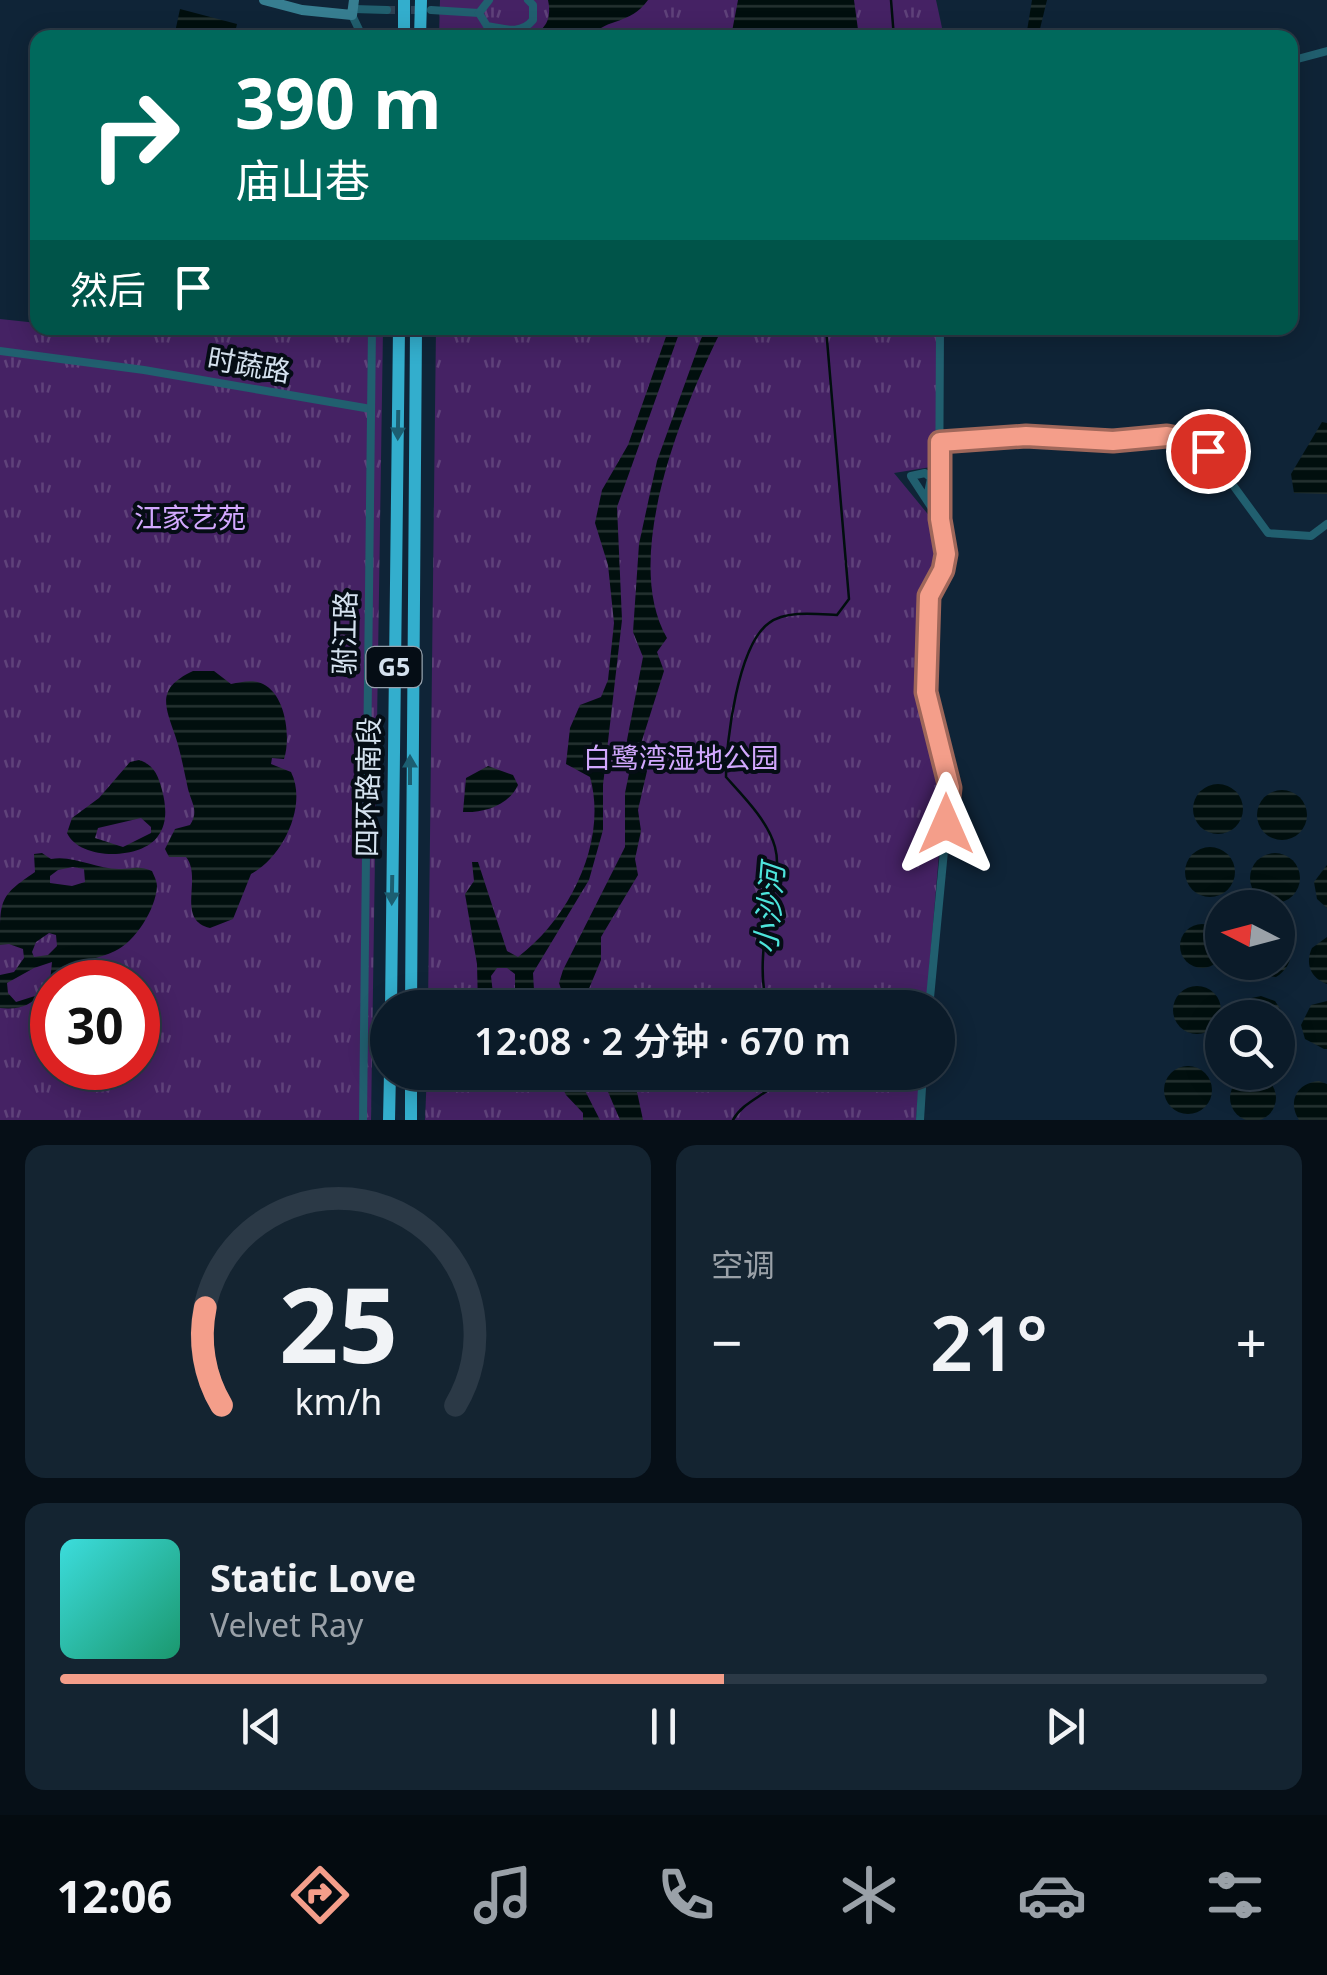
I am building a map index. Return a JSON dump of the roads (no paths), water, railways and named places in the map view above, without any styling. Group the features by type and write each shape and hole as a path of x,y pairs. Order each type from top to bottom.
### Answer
{"highway":[{"path":"404,0 404,30"},
{"path":"421,30 426,5"},
{"name":"四环路南段","path":"390,990 400,335"},
{"name":"四环路南段","path":"410,990 416,335"},
{"path":"389,1120 390,1090"},
{"path":"411,1090 412,1120"}],"street":[{"path":"264,0 302,10 388,10"},
{"path":"479,13 488,0"},
{"path":"516,30 533,20 528,0"},
{"path":"426,5 479,13 487,26 508,30"},
{"path":"1298,59 1327,52"},
{"name":"驸江路","path":"364,1120 372,335"},
{"path":"931,990 950,788 926,692 929,596 943,570 946,554 940,519 940,335"},
{"name":"时蔬路","path":"0,351 144,370 371,409"},
{"path":"940,442 1035,436 1113,441 1185,438 1208,451 1268,534 1310,536 1327,524"},
{"path":"927,498 940,519"},
{"path":"920,1120 922,1090"}],"waterway":[{"path":"891,0 893,30"},
{"name":"小沙河","path":"765,990 766,927 776,882 777,855 761,819 726,777 731,718 742,672 758,634 784,616 837,615 849,599 827,335"},
{"name":"小沙河","path":"733,1120 768,1090"}],"tunnel":[{"path":"387,10 422,10"}],"park label":[{"name":"江家艺苑","path":"190,518"},
{"name":"白鹭湾湿地公园","path":"681,758"}]}
